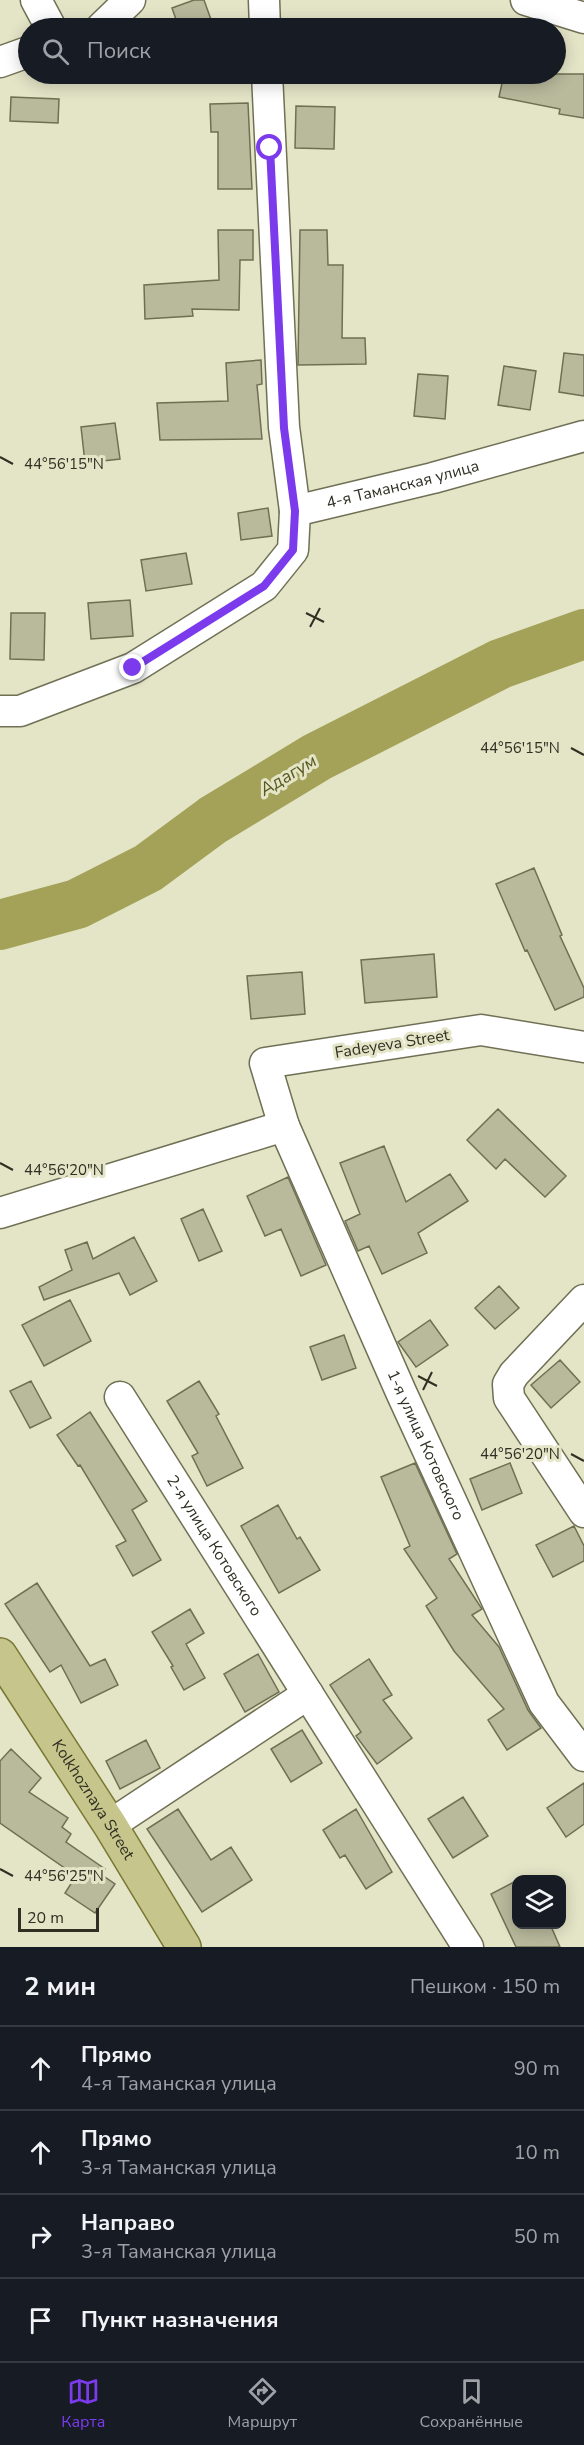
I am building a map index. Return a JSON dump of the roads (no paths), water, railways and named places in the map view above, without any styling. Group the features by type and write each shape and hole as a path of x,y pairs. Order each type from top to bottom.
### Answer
{"main road":[{"name":"Kolkhoznaya Street","path":"0,1655 111,1825 184,1947"}],"street":[{"path":"36,0 46,18"},
{"path":"111,18 130,0"},
{"path":"264,0 265,18"},
{"path":"526,0 584,18"},
{"path":"0,62 18,56"},
{"path":"0,711 20,711 133,668 264,586 293,550 295,511 284,428 267,84"},
{"name":"4-я Таманская улица","path":"295,511 433,478 584,436"},
{"name":"Fadeyeva Street","path":"284,1126 265,1063 481,1030 584,1047"},
{"path":"0,1213 284,1126"},
{"name":"1-я улица Котовского","path":"284,1126 401,1392 544,1703 584,1756"},
{"path":"584,1300 514,1374 508,1384 509,1398 584,1512"},
{"name":"2-я улица Котовского","path":"120,1397 468,1947"},
{"path":"111,1825 308,1694"}],"waterway":[{"name":"Адагум","path":"0,925 77,904 148,868 213,820 317,757 500,664 584,634"}]}
